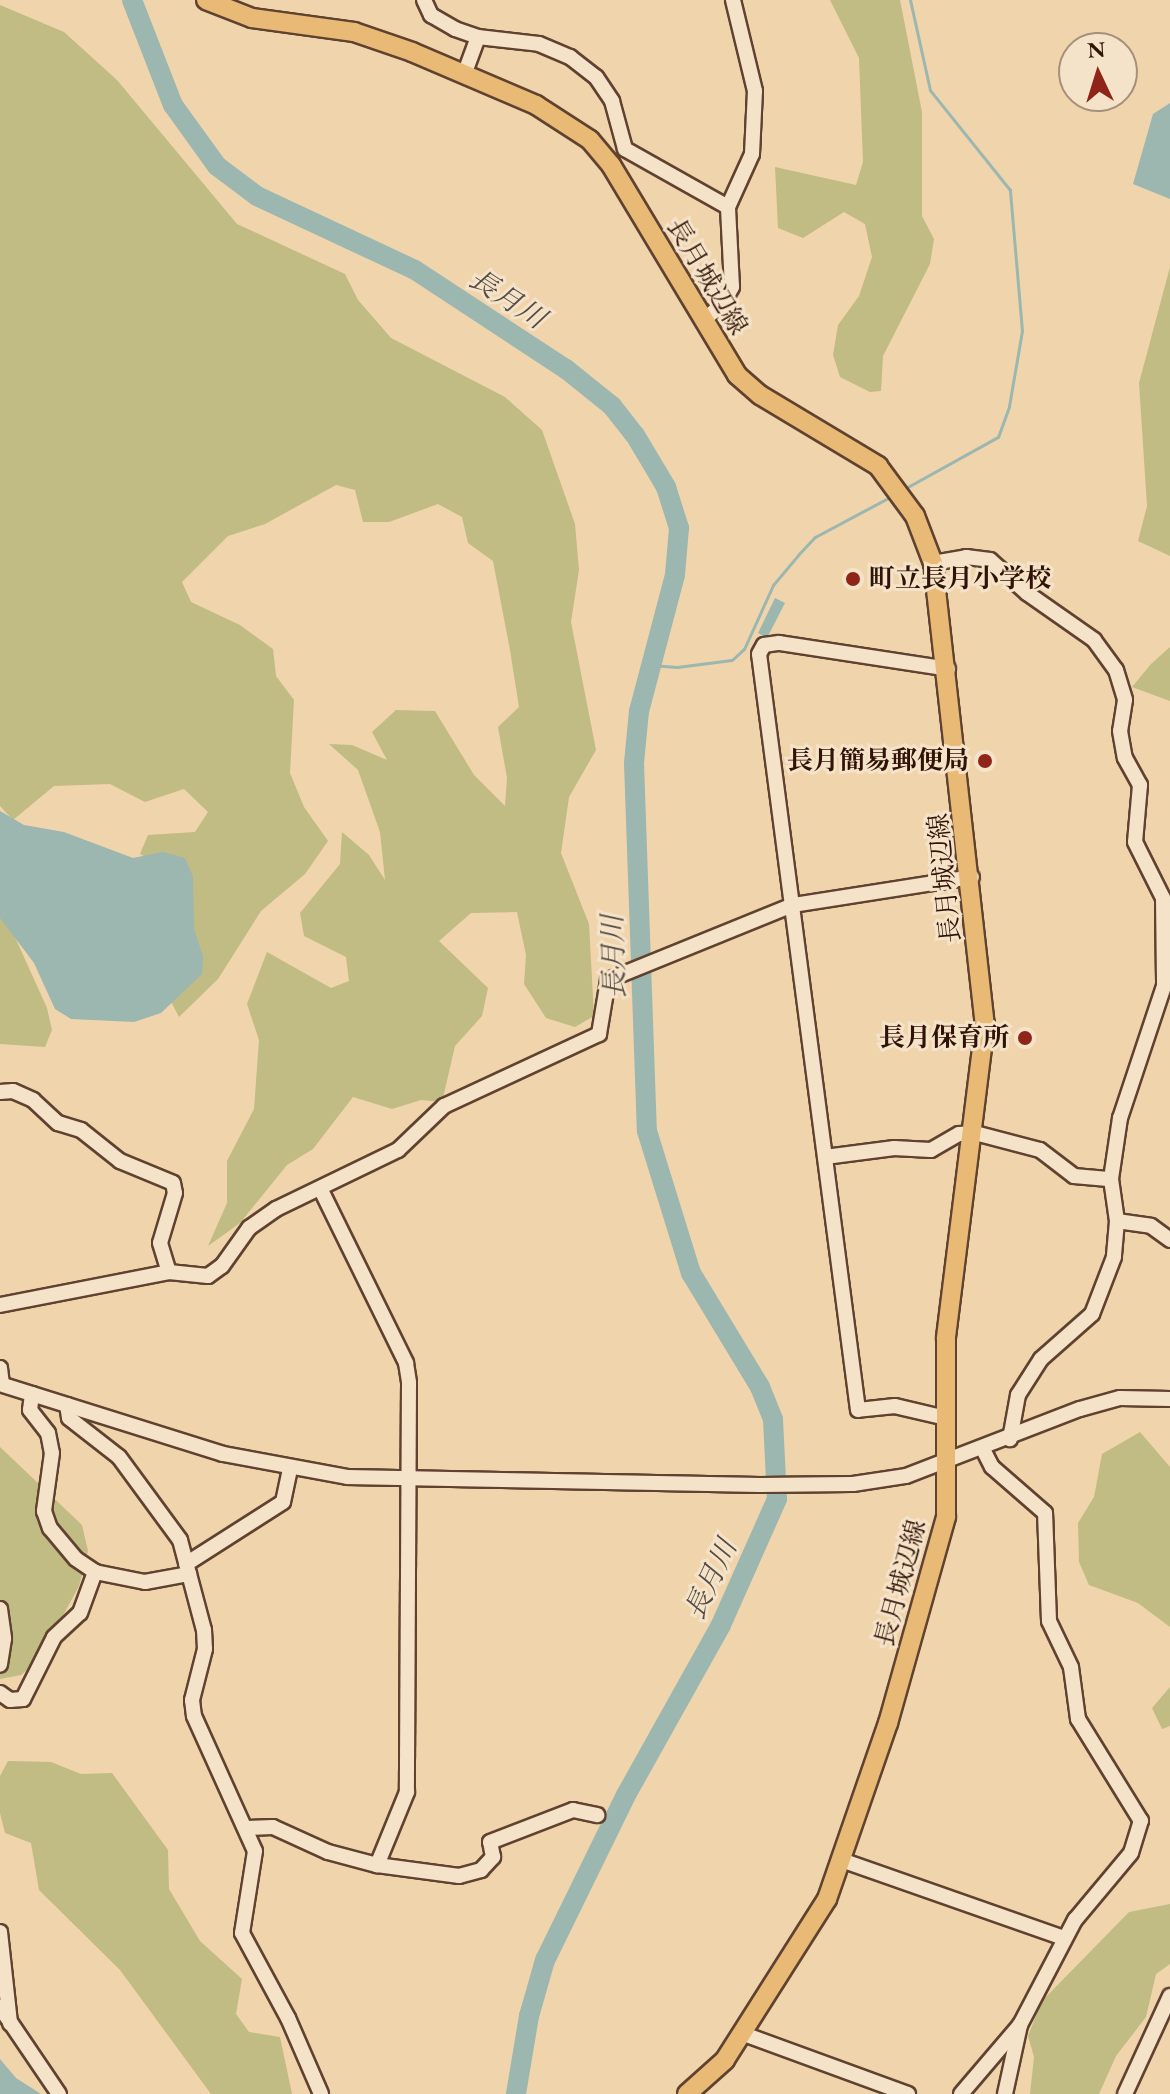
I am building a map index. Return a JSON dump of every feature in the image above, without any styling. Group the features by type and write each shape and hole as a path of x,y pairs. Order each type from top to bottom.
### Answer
{"main road":[{"name":"長月城辺線","path":"206,0 252,18 354,32 536,105 590,140 611,165 737,375 760,395 855,449 895,484 915,516 933,563 972,877 985,1024 975,1133 949,1302 948,1463 939,1555 844,1861 812,1924 725,2060 688,2094"}],"street":[{"path":"424,0 431,15 478,37 539,44 570,57 596,77 612,101 625,149 728,207"},
{"path":"703,320 722,305 732,287 728,207 732,189 749,169 755,91 733,0"},
{"path":"464,75 478,37"},
{"path":"933,563 966,557 990,560 1027,593 1094,640 1116,670 1125,700 1120,731 1125,758 1140,785 1135,842 1167,899 1164,986 1120,1118 1111,1179 1117,1221 1114,1257 1092,1314 1041,1359 1013,1406 1010,1439"},
{"path":"946,1418 895,1406 858,1410 759,654 764,645 779,643 948,669"},
{"path":"0,1305 41,1301 169,1272 208,1276 222,1266 249,1228 398,1150 444,1106 599,1034 602,993 608,980 793,905 972,877"},
{"path":"0,1092 33,1100 58,1123 81,1130 120,1161 173,1183 175,1193 160,1243 169,1272"},
{"path":"825,1157 894,1148 931,1150 959,1134 975,1133 1040,1150 1074,1176 1111,1179"},
{"path":"321,1190 406,1363 409,1480 407,1792 377,1865"},
{"path":"1117,1221 1151,1226 1170,1240"},
{"path":"0,1368 1,1384 223,1454 290,1468 409,1480 853,1484 948,1463 1080,1409 1120,1398 1170,1399"},
{"path":"32,1394 30,1410 48,1433 52,1453 44,1511 50,1528 95,1572 145,1582 188,1569 283,1502 290,1468"},
{"path":"67,1405 69,1418 119,1457 180,1540 205,1649 192,1700 194,1716 247,1828 256,1863 241,1916 242,1933 288,2018 321,2094"},
{"path":"961,2094 1020,2025 1064,1938 1131,1853 1141,1821 1078,1719 1071,1667 1049,1621 1045,1513 992,1467 983,1449"},
{"path":"0,1693 10,1700 23,1699 54,1637 80,1613 95,1572"},
{"path":"0,1609 4,1639 0,1665"},
{"path":"247,1828 273,1827 328,1852 377,1865 471,1874 493,1857 490,1842 573,1810 597,1815"},
{"path":"844,1861 1064,1938"},
{"path":"0,1932 10,2023"},
{"path":"1125,2094 1170,1996"},
{"path":"0,2007 59,2094"},
{"path":"1005,2094 1020,2025"},
{"path":"741,2033 908,2094"}],"shaded area":[{"path":"830,0 900,0 922,112 922,216 934,239 930,264 883,356 881,391 870,392 840,377 833,355 838,325 859,296 872,257 865,224 844,212 803,238 778,228 775,167 856,185 863,162 859,58"},
{"path":"0,5 64,32 117,80 237,224 345,274 358,300 391,338 505,397 542,430 575,524 579,570 571,622 596,750 569,797 561,853 589,924 594,1016 575,1027 546,1018 524,984 526,955 517,912 471,913 439,941 488,988 482,1016 455,1046 442,1102 421,1100 392,1109 353,1097 313,1149 287,1165 240,1223 208,1246 227,1203 227,1161 254,1109 259,1040 247,1004 267,952 331,988 349,981 346,957 304,936 300,913 340,864 342,832 369,855 385,880 380,832 358,770 329,744 352,745 387,760 372,732 396,710 435,711 474,775 505,806 507,778 498,727 519,707 510,650 493,561 468,543 462,517 438,504 389,522 363,522 355,490 336,485 265,524 228,536 182,582 191,602 240,625 273,649 276,676 294,700 290,773 304,807 328,841 305,874 261,911 218,979 179,1017 163,986 174,872 140,854 148,835 195,832 208,812 184,789 145,802 110,784 54,786 13,820 0,806"},
{"path":"1170,267 1170,556 1138,541 1147,506 1139,383"},
{"path":"1170,647 1170,701 1132,687 1151,664"},
{"path":"0,904 47,1008 52,1030 45,1047 0,1044"},
{"path":"1140,1432 1170,1467 1170,1627 1138,1603 1089,1585 1079,1562 1078,1523 1094,1497 1102,1454"},
{"path":"0,1447 82,1525 88,1551 79,1586 39,1660 21,1675 0,1679"},
{"path":"1170,1687 1170,1726 1162,1729 1152,1708"},
{"path":"8,1761 51,1762 81,1774 112,1773 168,1850 169,1889 200,1941 242,1979 236,2014 249,2032 280,2037 292,2094 211,2094 120,1970 39,1890 31,1843 5,1833 0,1813 0,1776"},
{"path":"1170,1904 1170,1964 1156,1974 1146,2017 1116,2056 1099,2094 1030,2094 1034,2057 1028,2036 1042,2001 1129,1912"}],"water":[{"path":"1170,103 1170,199 1133,184 1153,114"},
{"path":"775,598 785,603 767,638 758,633"},
{"path":"0,811 24,825 64,832 133,858 163,852 185,858 193,877 194,929 203,956 202,974 161,1013 134,1022 71,1019 55,1009 34,963 0,918"},
{"path":"0,2059 16,2078 41,2094 0,2094"}],"waterway":[{"name":"長月川","path":"132,0 173,105 217,166 257,196 415,270 566,369 612,406 635,435 666,487 679,528 675,575 639,711 634,763 647,1131 691,1273 760,1387 773,1420 777,1499 721,1625 626,1795 545,1960 529,2016 516,2094"},
{"path":"904,489 998,437 1009,406 1022,331 1010,190 930,90 910,0"},
{"path":"650,665 677,667 732,660 744,649 773,585 815,537 890,497"}],"place":[{"name":"町立長月小学校","path":"853,579"},
{"name":"長月簡易郵便局","path":"985,761"},
{"name":"長月保育所","path":"1025,1038"}]}
